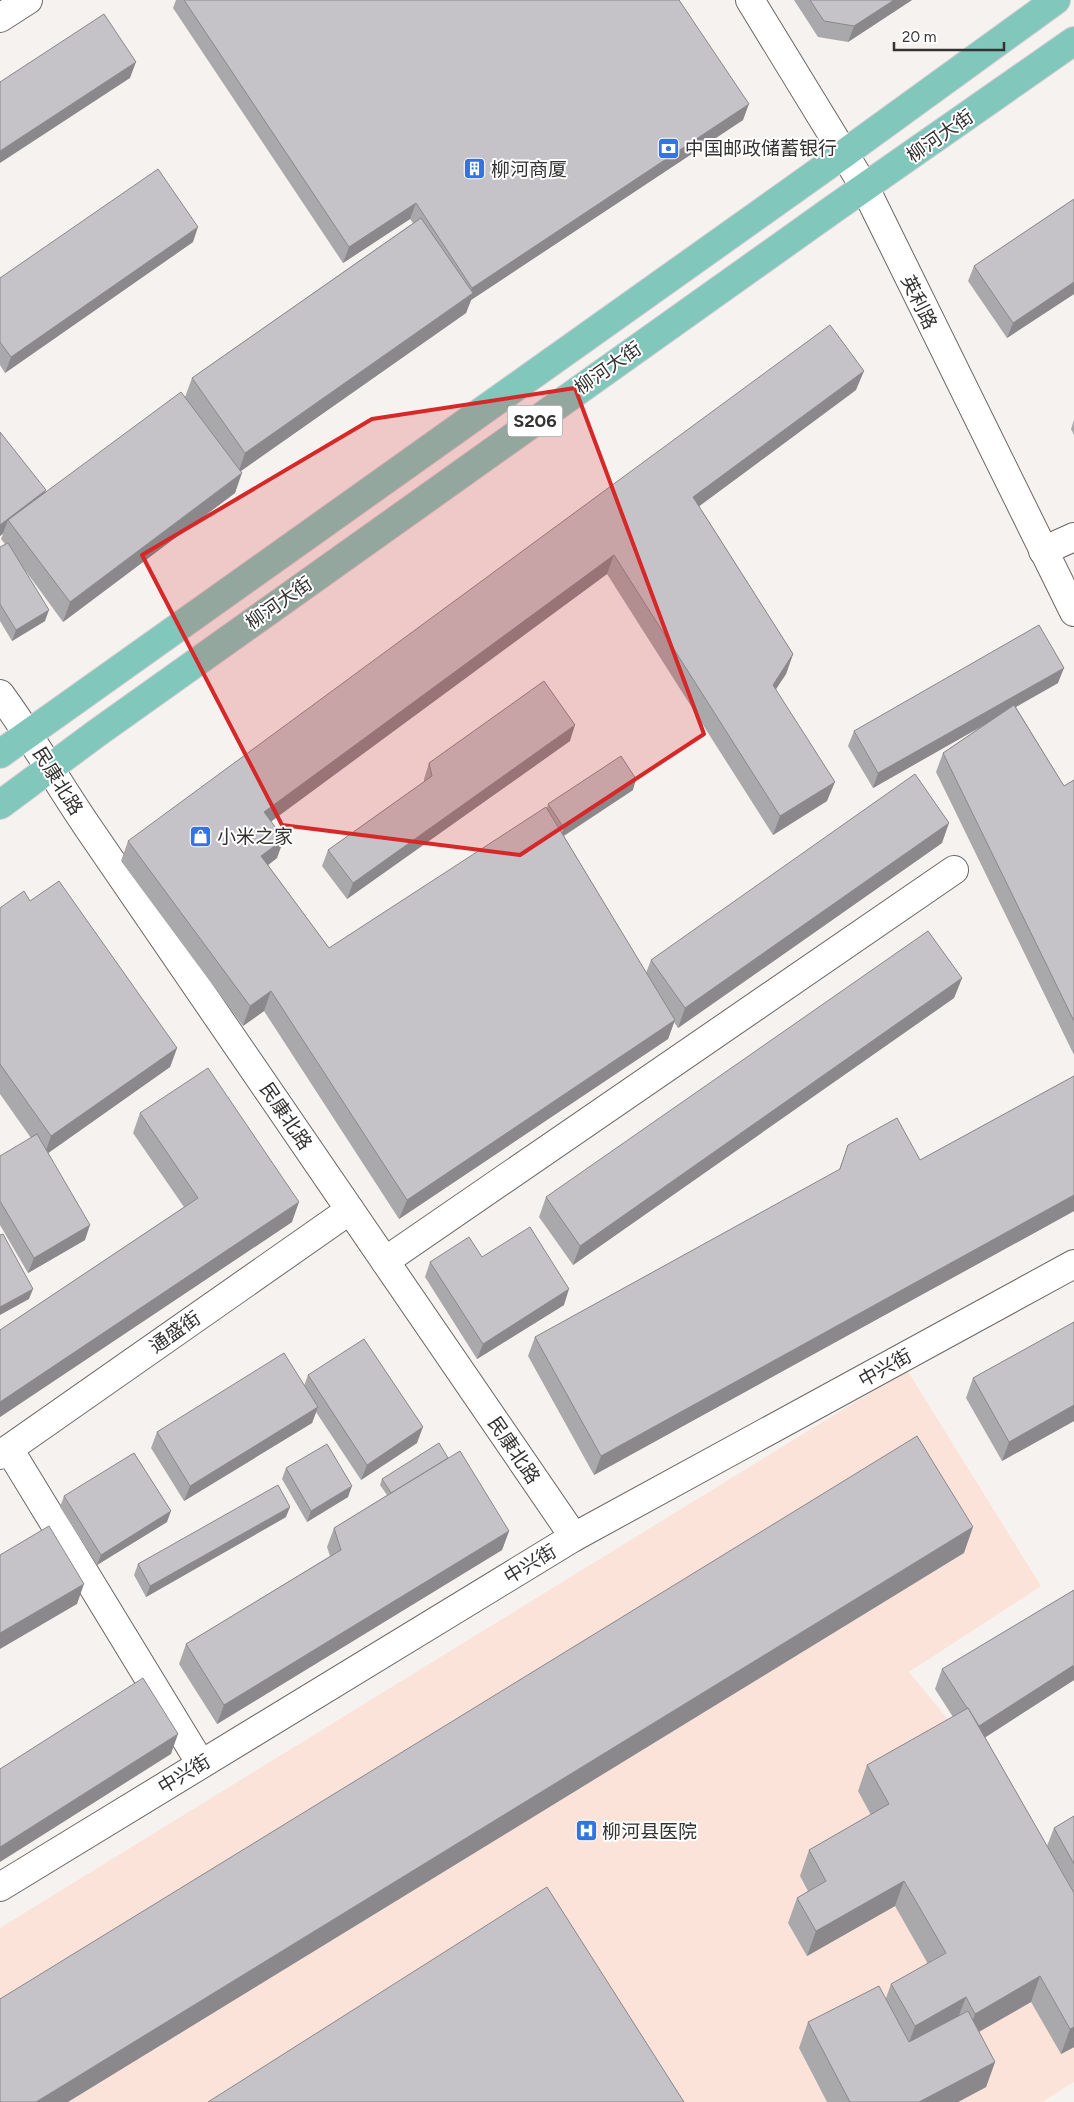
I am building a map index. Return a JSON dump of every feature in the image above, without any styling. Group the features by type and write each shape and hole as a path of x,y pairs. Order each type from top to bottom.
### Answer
{"main road":[{"name":"柳河大街","path":"0,754 845,153 1056,0"},
{"name":"柳河大街","path":"0,805 48,769 1074,41"}],"street":[{"path":"0,18 28,0"},
{"name":"英利路","path":"750,0 865,188 1074,612"},
{"path":"1043,551 1074,537"},
{"name":"民康北路","path":"0,694 29,733 48,769 574,1537"},
{"path":"385,1261 954,870"},
{"name":"通盛街","path":"5,1452 350,1210"},
{"name":"中兴街","path":"0,1887 574,1537 1074,1264"},
{"path":"5,1452 201,1764"}],"highlighted area":[{"path":"575,388 704,734 520,855 282,825 142,555 372,419"}],"shaded area":[{"name":"柳河县医院","path":"907,1370 1041,1586 909,1672 959,1733 1074,1935 1074,2082 1042,2102 0,2102 0,1928"}],"building":[{"name":"柳河商厦","path":"184,0 679,0 749,104 472,288 416,203 349,247"},
{"path":"810,0 894,0 854,26 824,21"},
{"path":"104,14 136,62 0,151 0,82"},
{"path":"158,169 198,227 11,357 0,342 0,278"},
{"path":"1074,199 1074,282 1013,323 974,266"},
{"path":"421,218 473,293 245,453 192,378"},
{"path":"830,325 864,371 693,497 793,654 773,685 835,782 780,816 614,555 264,812 284,839 261,856 329,948 546,807 675,1020 407,1200 271,991 250,1006 128,841"},
{"path":"181,392 242,473 70,602 8,520"},
{"path":"0,432 46,490 0,525"},
{"path":"8,543 49,610 16,630 0,604 0,547"},
{"path":"1039,625 1064,668 878,773 854,731"},
{"path":"544,681 575,725 353,883 328,850 432,776 429,763"},
{"path":"1014,705 1064,786 1074,780 1074,1021 943,753"},
{"path":"621,756 636,779 564,828 548,804"},
{"path":"915,774 949,823 685,1008 651,960"},
{"path":"59,881 177,1048 51,1136 0,1064 0,908 24,891 30,901"},
{"path":"928,931 962,978 580,1246 546,1197"},
{"path":"208,1068 299,1202 0,1402 0,1330 198,1198 140,1113"},
{"path":"1074,1076 1074,1195 601,1456 535,1337 840,1169 848,1145 897,1118 920,1160"},
{"path":"37,1134 90,1225 34,1258 0,1201 0,1156"},
{"path":"530,1227 569,1289 483,1344 430,1262 469,1237 482,1257"},
{"path":"3,1234 33,1289 0,1307 0,1235"},
{"path":"1074,1322 1074,1405 1009,1442 973,1378"},
{"path":"364,1339 423,1427 367,1465 308,1375"},
{"path":"284,1353 318,1407 190,1486 157,1432"},
{"path":"917,1436 973,1527 36,2102 0,2102 0,1999"},
{"path":"439,1443 448,1458 391,1493 382,1479"},
{"path":"327,1444 352,1486 311,1511 286,1468"},
{"path":"460,1451 509,1531 224,1705 186,1644 341,1550 334,1528"},
{"path":"134,1453 171,1511 101,1555 64,1496"},
{"path":"278,1485 290,1507 150,1586 138,1564"},
{"path":"49,1526 84,1584 0,1633 0,1555"},
{"path":"1074,1590 1074,1665 979,1726 942,1669"},
{"path":"143,1678 178,1734 0,1847 0,1769"},
{"path":"968,1708 1074,1893 1074,2027 1070,2029 1040,1976 975,2014 966,1997 915,2026 891,1984 946,1953 904,1881 816,1931 797,1898 826,1881 809,1850 889,1804 867,1765"},
{"path":"1074,1816 1074,1864 1054,1828"},
{"path":"547,1887 684,2102 208,2102"},
{"path":"879,1986 909,2042 968,2011 995,2062 919,2102 850,2102 808,2022"}],"place":[{"name":"中国邮政储蓄银行","path":"669,148"},
{"name":"柳河商厦","path":"475,169"},
{"name":"小米之家","path":"201,836"},
{"name":"柳河县医院","path":"586,1831"}]}
